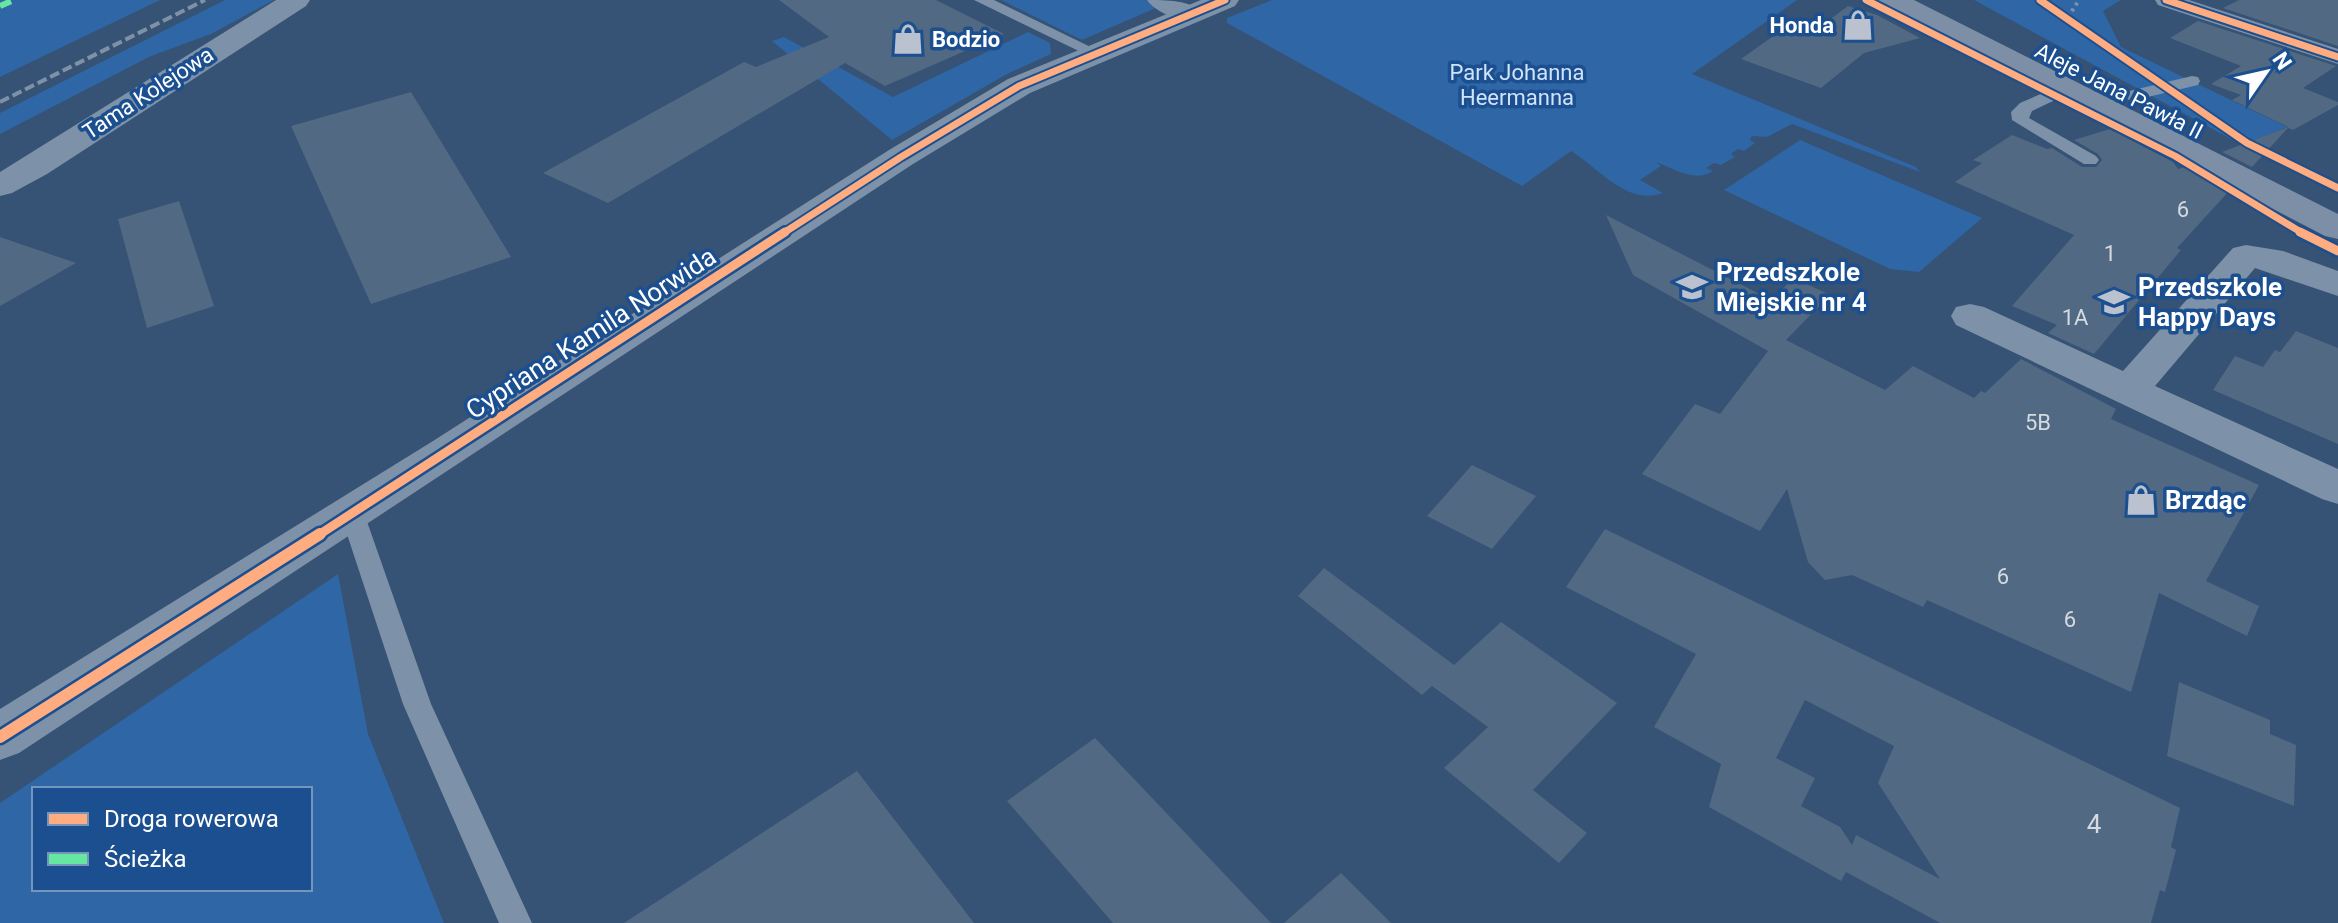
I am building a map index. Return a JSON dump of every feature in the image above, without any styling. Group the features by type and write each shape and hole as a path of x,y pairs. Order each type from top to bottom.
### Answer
{"main road":[{"name":"Aleje Jana Pawła II","path":"1892,0 2338,228"},
{"name":"Aleje Jana Pawła II","path":"1944,0 2338,202"}],"street":[{"name":"Tama Kolejowa","path":"0,186 35,167 296,0"},
{"path":"2166,0 2338,57"},
{"name":"Cypriana Kamila Norwida","path":"0,737 901,157 1019,86 1095,53 1192,4"},
{"path":"2129,390 2246,256 2270,259 2338,284"},
{"path":"1970,316 2338,488"}],"lane":[{"path":"982,0 1095,53"},
{"path":"2131,96 2192,81"},
{"name":"Aleje Jana Pawła II","path":"2066,88 2026,107 2020,112 2021,120 2090,160"},
{"path":"352,513 417,704 516,923"}],"path":[{"path":"2068,17 2079,0"}],"green space":[{"path":"0,0 160,0 0,77"},
{"path":"225,0 274,0 211,34 151,56 0,134 0,113"},
{"path":"1001,0 1146,0 1158,7 1082,40"},
{"name":"Park Johanna Heermanna","path":"1272,0 1797,0 1692,74 1916,167 1920,172 1792,124 1767,137 1752,136 1750,140 1755,143 1744,151 1738,149 1731,154 1735,157 1721,165 1714,163 1706,168 1713,171 1699,176 1685,174 1656,162 1661,166 1640,180 1663,193 1650,196 1614,184 1571,151 1522,186 1227,23 1227,18"},
{"path":"1974,0 2121,0 2103,11 2121,47 2287,127 2242,145"},
{"path":"1028,32 1050,43 1051,54 1007,74 892,140 772,41 784,37 893,97"},
{"path":"1800,140 1982,218 1919,272 1890,269 1724,190"},
{"path":"338,574 368,734 444,923 0,923 0,803"}],"building":[{"path":"779,0 936,0 1004,34 885,86 845,63 608,203 543,173 744,62 756,67 829,37"},
{"path":"2239,0 2338,0 2338,46 2223,8"},
{"path":"1848,6 1877,15 1920,38 1864,53 1821,88 1741,59 1786,27 1809,35"},
{"path":"2198,21 2336,66 2303,88 2338,102 2338,105 2293,130 2288,128 2252,167 2222,152 2288,127 2232,100 2241,95 2211,84 2241,66 2170,38"},
{"path":"411,92 511,257 371,304 291,126"},
{"path":"2110,129 2173,162 2178,169 2185,167 2230,190 2177,248 2181,250 2094,354 2048,333 2057,325 2012,306 2074,235 1955,182 1982,163 1973,160 2012,135 2047,149 2052,148 2082,167 2096,167 2102,160 2098,154 2074,140"},
{"path":"179,201 214,306 147,328 118,219"},
{"path":"1606,215 1771,300 1794,278 1830,295 1786,340 1885,390 1913,366 1974,398 1981,391 1985,393 2021,359 2116,409 2111,419 2259,485 2206,581 2259,606 2247,636 2159,593 2131,692 1927,600 1923,607 1852,575 1825,580 1808,562 1787,489 1760,531 1642,474 1695,404 1720,414 1768,351 1633,275"},
{"path":"0,237 76,263 0,306"},
{"path":"2296,331 2338,348 2338,444 2213,390 2235,356 2263,367 2275,350 2280,352"},
{"path":"1472,465 1536,496 1492,549 1427,516"},
{"path":"1605,529 2180,808 2171,847 2176,850 2165,892 2160,890 2151,923 1940,923 1846,872 1841,881 1709,807 1721,764 1654,727 1696,654 1566,587","holes":["1805,700 1894,746 1878,783 1940,879 1856,835 1852,845 1840,827 1801,806 1815,778 1776,758"]},
{"path":"1324,568 1454,665 1501,622 1617,703 1533,790 1587,833 1559,863 1444,768 1488,727 1432,686 1422,695 1298,596"},
{"path":"2179,682 2270,720 2270,734 2296,745 2294,806 2167,756"},
{"path":"1095,738 1271,923 1113,923 1007,801"},
{"path":"857,771 974,923 624,923"},
{"path":"1341,873 1391,923 1284,923"}],"railway":[{"path":"0,102 205,0"}],"marked path":[{"path":"0,6 14,0"}],"cycle path":[{"path":"0,737 448,452 901,157 1019,86 1225,0"},
{"path":"1866,0 2175,156 2299,232 2338,251"},
{"path":"2040,0 2247,143 2338,188"},
{"path":"2166,0 2338,57"}],"place":[{"name":"Honda","path":"1858,25"},
{"name":"Bodzio","path":"908,39"},
{"name":"Przedszkole Miejskie nr 4","path":"1692,287"},
{"name":"Przedszkole Happy Days","path":"2114,302"},
{"name":"Brzdąc","path":"2141,500"}]}
